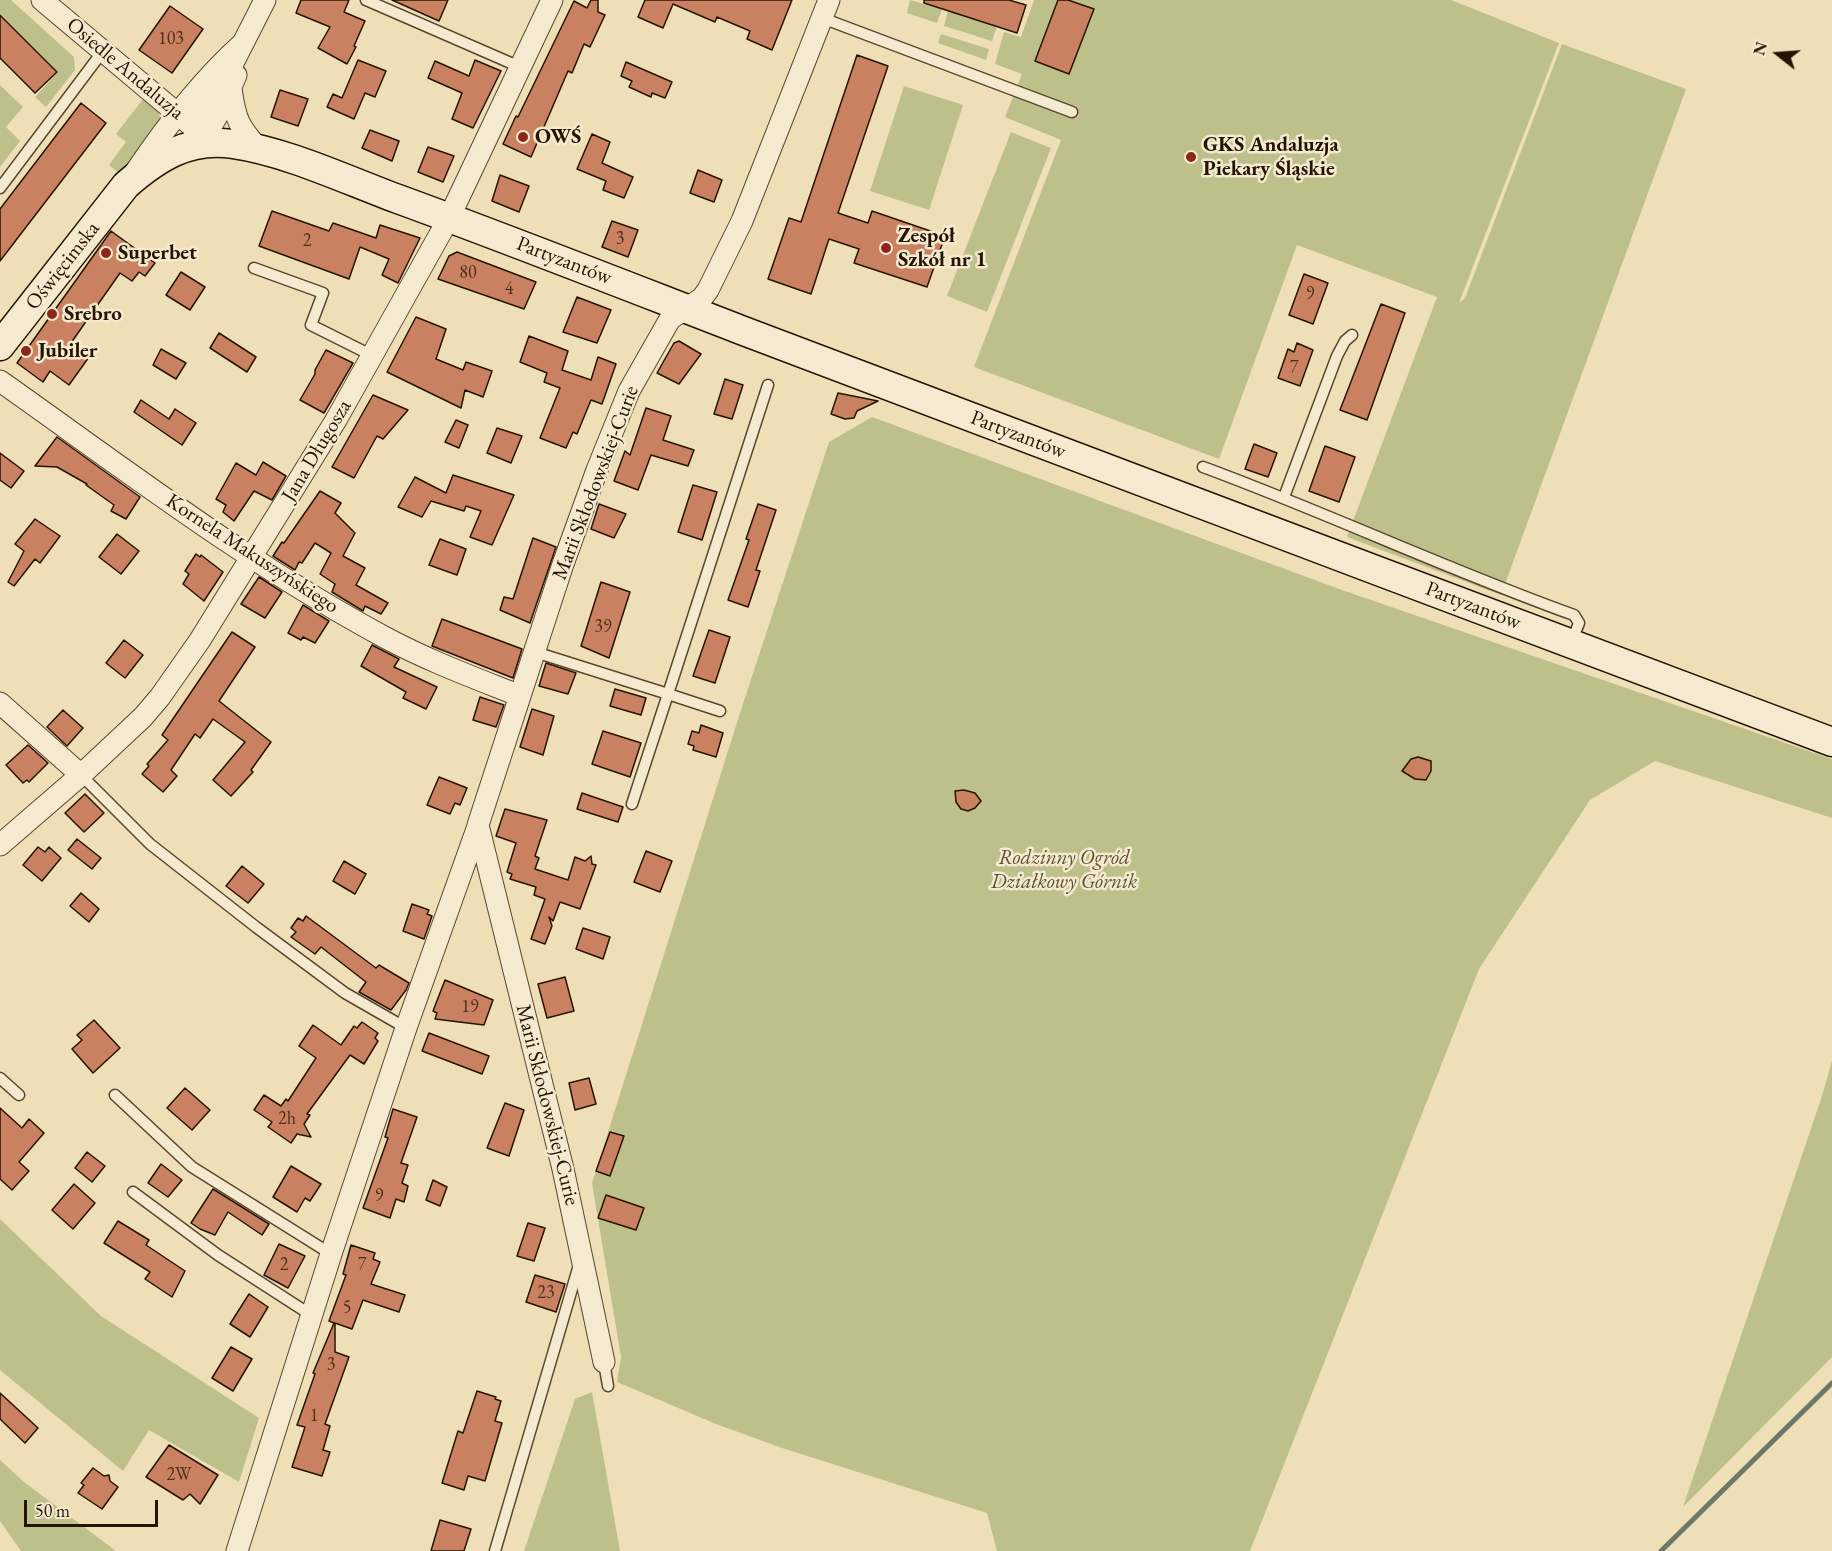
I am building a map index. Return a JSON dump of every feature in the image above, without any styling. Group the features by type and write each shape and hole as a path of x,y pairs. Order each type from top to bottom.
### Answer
{"street":[{"name":"Osiedle Andaluzja","path":"42,0 190,128"},
{"path":"190,128 246,38 265,0"},
{"name":"Jana Długosza","path":"0,845 81,775 143,717 200,640 308,467 373,356 449,218 552,0"},
{"name":"Marii Skłodowskiej-Curie","path":"237,1551 311,1315 406,1028 478,825 593,481 629,391 670,319 702,298 708,291 742,221 825,9"},
{"path":"190,128 231,88 239,68 246,38"},
{"path":"231,88 236,118 246,136 260,150"},
{"name":"Partyzantów","path":"190,128 230,143 301,163 449,218 1832,742"},
{"name":"Oświęcimska","path":"126,185 160,158 183,148 190,128"},
{"name":"Oświęcimska","path":"0,346 126,185 190,128"},
{"name":"Kornela Makuszyńskiego","path":"0,381 251,557 315,599 441,665 520,696"},
{"path":"0,703 81,775"},
{"name":"Marii Skłodowskiej-Curie","path":"478,825 563,1169 604,1362"}],"lane":[{"path":"366,0 520,67"},
{"path":"825,9 1072,112"},
{"path":"0,188 103,51"},
{"path":"254,268 324,293 311,324 373,356"},
{"path":"1284,497 1337,356 1345,341 1352,334"},
{"path":"632,804 768,385"},
{"path":"1203,467 1284,497 1383,540 1574,615 1579,623 1570,643"},
{"path":"535,652 720,711"},
{"path":"81,775 150,844 256,927 345,993 406,1028"},
{"path":"0,1078 19,1095"},
{"path":"115,1095 192,1167 331,1254"},
{"path":"133,1192 218,1254 311,1315"},
{"path":"495,1551 582,1253"},
{"name":"Marii Skłodowskiej-Curie","path":"604,1362 608,1386"}],"green space":[{"path":"0,0 11,0 74,57 75,70 46,107 35,97 58,72 0,13"},
{"path":"910,0 942,9 937,23 907,13"},
{"path":"1034,0 1451,0 1559,43 1459,303 1465,298 1562,44 1686,89 1501,595 1347,537 1437,297 1297,245 1219,459 974,367 1061,140 1005,117 1022,74 995,64 1004,32 1021,37"},
{"path":"948,11 997,26 992,41 944,26"},
{"path":"941,34 989,49 986,60 938,43"},
{"path":"0,85 23,107 6,127 20,141 0,167"},
{"path":"904,86 963,105 929,210 870,191"},
{"path":"143,99 158,112 161,119 121,175 109,165 126,142 116,134"},
{"path":"1011,132 1051,148 987,312 947,296"},
{"name":"Rodzinny Ogród Działkowy Górnik","path":"872,417 1342,590 1832,759 1832,818 1655,761 1590,800 1479,969 1250,1551 997,1551 987,1513 782,1448 716,1424 617,1382 621,1357 592,1183 739,716 829,442"},
{"path":"1832,1061 1832,1357 1683,1507 1821,1099"},
{"path":"0,1219 101,1316 259,1418 239,1482 149,1430 123,1471 0,1370"},
{"path":"592,1392 620,1551 524,1551 575,1399"},
{"path":"0,1460 24,1482 116,1551 21,1551 0,1521"}],"building":[{"path":"301,0 349,0 344,12 365,21 347,64 318,48 330,27 296,13"},
{"path":"392,0 448,0 439,21"},
{"path":"591,0 598,0 598,12 605,15 590,47 584,44 572,73 568,71 531,157 503,144 574,1 587,8"},
{"path":"645,0 792,0 772,50 747,39 750,31 717,17 715,22 673,4 663,28 638,17"},
{"path":"924,0 1009,0 1026,5 1017,33 924,3"},
{"path":"1058,0 1068,0 1094,9 1069,74 1035,61"},
{"path":"170,6 203,29 172,73 139,50"},
{"path":"0,15 57,72 35,93 0,58"},
{"path":"857,55 888,66 838,213 868,223 872,211 945,236 927,287 854,263 859,249 829,239 811,294 768,279 789,218 801,222"},
{"path":"358,60 386,71 375,97 365,93 354,119 327,107 333,94 342,98"},
{"path":"475,60 501,71 473,128 452,119 462,93 428,78 435,61 469,76"},
{"path":"626,62 672,82 665,98 652,93 651,97 629,87 632,81 621,76"},
{"path":"280,90 308,99 298,126 271,117"},
{"path":"81,103 106,123 0,261 0,209"},
{"path":"370,130 399,141 392,161 362,148"},
{"path":"592,134 610,142 602,163 633,177 624,198 603,190 606,181 577,169"},
{"path":"428,147 454,156 443,182 418,172"},
{"path":"698,170 722,180 714,202 690,193"},
{"path":"500,175 529,186 519,212 492,201"},
{"path":"272,211 329,231 333,223 376,238 380,225 420,238 398,283 382,275 389,259 360,247 349,279 259,246"},
{"path":"612,221 638,230 628,257 602,247"},
{"path":"111,231 155,263 145,276 139,272 132,281 120,273 71,343 89,357 69,385 50,371 43,382 17,363"},
{"path":"457,252 536,282 524,309 438,279 449,256"},
{"path":"181,272 205,287 190,310 166,295"},
{"path":"1304,274 1328,283 1313,324 1289,315"},
{"path":"577,297 611,310 597,343 563,332"},
{"path":"1381,304 1405,313 1367,420 1340,410"},
{"path":"416,317 446,329 436,359 463,370 466,362 492,371 483,397 465,390 461,408 387,372"},
{"path":"219,333 256,357 247,372 210,348"},
{"path":"529,336 568,351 562,370 591,380 598,357 616,364 602,404 591,400 577,434 573,432 566,448 540,438 560,388 544,382 547,373 520,362"},
{"path":"679,341 701,354 679,384 657,373 674,343"},
{"path":"1297,343 1313,350 1300,386 1278,378 1288,349 1294,352"},
{"path":"161,349 186,363 176,379 153,365"},
{"path":"326,350 353,363 324,413 300,400"},
{"path":"725,379 743,385 732,419 714,414"},
{"path":"838,393 878,401 857,411 854,418 845,419 831,414"},
{"path":"373,395 408,410 383,439 377,436 354,478 332,467"},
{"path":"141,400 169,419 175,409 196,423 182,445 134,412"},
{"path":"646,408 671,416 663,440 694,450 688,466 651,455 638,490 614,481 625,451 630,455"},
{"path":"456,420 468,425 459,448 445,442"},
{"path":"497,428 522,436 511,463 487,453"},
{"path":"57,437 140,497 126,519 111,511 114,505 87,484 57,467 35,466"},
{"path":"1254,444 1277,453 1268,477 1245,469"},
{"path":"1325,446 1355,457 1339,502 1309,491"},
{"path":"0,453 24,471 11,488 0,480"},
{"path":"263,462 286,476 272,500 254,491 234,521 223,512 226,505 216,499 236,463 256,475"},
{"path":"453,475 514,495 492,545 470,537 481,511 466,506 464,511 431,501 422,517 398,507 415,477 446,493"},
{"path":"693,485 717,492 702,540 678,532"},
{"path":"320,491 341,503 335,513 355,533 343,556 365,568 356,585 388,603 381,614 365,606 363,611 332,592 335,584 320,574 331,553 315,543 295,570 273,556"},
{"path":"599,504 626,514 614,538 591,529"},
{"path":"758,504 776,510 756,570 760,571 748,607 728,600 749,540 746,539"},
{"path":"35,519 60,536 40,563 35,559 14,586 8,582 24,551 15,544"},
{"path":"117,534 139,551 121,574 99,557"},
{"path":"533,538 556,547 530,623 500,610 504,597 513,599"},
{"path":"440,539 466,549 457,575 429,565"},
{"path":"196,554 200,557 201,555 223,572 204,601 183,584 189,574 185,571"},
{"path":"259,577 282,592 265,618 241,604"},
{"path":"601,582 630,592 609,658 581,646"},
{"path":"303,605 329,621 315,643 303,637 301,640 288,633"},
{"path":"442,619 522,649 513,678 432,646"},
{"path":"709,630 730,637 715,683 693,676"},
{"path":"232,632 255,647 219,701 271,742 251,770 253,772 231,796 213,780 245,742 213,719 200,738 195,734 171,770 177,776 163,792 142,774 149,766 147,764 168,740 162,735"},
{"path":"124,640 143,655 125,678 106,663"},
{"path":"372,645 399,659 394,667 437,687 426,709 403,698 406,692 361,666"},
{"path":"546,663 576,673 568,694 539,686"},
{"path":"615,689 646,698 641,715 610,706"},
{"path":"480,697 504,705 496,727 473,720"},
{"path":"532,709 554,716 543,755 520,747"},
{"path":"63,710 83,728 67,746 47,727"},
{"path":"701,725 723,733 716,757 693,750 694,746 688,744 692,731 699,733"},
{"path":"603,731 641,743 630,777 592,764"},
{"path":"28,745 48,763 29,782 27,780 23,783 6,765"},
{"path":"1418,757 1431,761 1431,771 1426,780 1415,779 1402,771 1411,759"},
{"path":"439,777 467,788 460,805 455,803 450,814 427,805"},
{"path":"964,790 975,793 981,801 975,808 968,811 961,809 956,802 955,791"},
{"path":"582,793 623,807 618,822 577,809"},
{"path":"85,794 104,813 84,832 65,813"},
{"path":"505,809 547,820 535,856 539,858 535,869 568,880 575,857 585,861 591,856 592,864 596,865 580,909 560,902 553,921 549,917 552,926 545,944 531,939 545,899 534,895 536,887 510,879 512,874 507,872 516,843 496,836"},
{"path":"77,839 101,858 92,869 68,850"},
{"path":"38,847 45,852 49,847 61,858 42,881 23,865"},
{"path":"646,851 672,861 660,892 634,882"},
{"path":"344,861 366,874 355,894 333,881"},
{"path":"242,866 264,884 248,903 226,886"},
{"path":"81,893 99,909 89,922 70,906"},
{"path":"412,904 429,910 427,914 432,916 424,939 403,931"},
{"path":"306,916 376,968 379,965 409,983 391,1010 359,992 366,982 321,947 315,954 291,937 296,932 291,928 298,918 303,921"},
{"path":"583,928 610,937 603,959 576,949"},
{"path":"565,977 574,1011 547,1018 538,984"},
{"path":"445,980 493,1000 484,1025 435,1019 437,1013 433,1011"},
{"path":"94,1020 120,1048 93,1073 72,1049 82,1040 77,1035"},
{"path":"362,1022 378,1033 375,1038 378,1041 364,1064 350,1055 307,1114 310,1115 304,1124 311,1137 297,1134 291,1143 268,1127 272,1122 254,1110 264,1095 281,1106 286,1099 288,1101 316,1058 299,1046 313,1025 341,1045 354,1026 357,1028"},
{"path":"429,1033 489,1056 482,1074 422,1051"},
{"path":"589,1078 596,1104 575,1110 569,1083"},
{"path":"185,1088 210,1110 192,1130 167,1108"},
{"path":"505,1103 524,1110 509,1156 487,1148"},
{"path":"0,1108 22,1128 29,1119 44,1133 19,1162 29,1171 12,1190 0,1179"},
{"path":"393,1109 417,1117 401,1163 408,1165 402,1183 408,1186 404,1202 396,1199 390,1218 363,1208 388,1138 385,1137"},
{"path":"610,1132 624,1136 610,1176 596,1171"},
{"path":"87,1152 105,1166 92,1182 75,1168"},
{"path":"161,1164 182,1180 168,1197 148,1183"},
{"path":"291,1166 321,1184 310,1201 305,1198 297,1212 273,1197"},
{"path":"433,1180 447,1187 440,1206 426,1200"},
{"path":"74,1184 95,1203 73,1229 52,1210"},
{"path":"213,1189 269,1224 262,1235 228,1212 215,1235 191,1223"},
{"path":"606,1195 644,1208 636,1230 598,1218"},
{"path":"118,1221 149,1240 146,1245 185,1271 172,1297 145,1279 150,1272 104,1243"},
{"path":"528,1223 545,1228 534,1261 517,1256"},
{"path":"279,1244 305,1256 288,1288 264,1275"},
{"path":"351,1245 375,1253 373,1259 380,1262 371,1284 405,1295 399,1312 363,1300 352,1329 335,1323 335,1352 349,1357 325,1424 330,1426 323,1450 330,1452 322,1476 292,1467 305,1427 297,1425 315,1374 313,1373 334,1323 329,1321 346,1275 343,1274"},
{"path":"535,1275 565,1284 556,1312 526,1302"},
{"path":"249,1294 268,1307 250,1337 230,1324"},
{"path":"231,1347 252,1359 233,1391 212,1378"},
{"path":"477,1391 501,1401 495,1421 502,1423 485,1481 468,1476 464,1490 442,1483 458,1431 463,1433"},
{"path":"0,1393 38,1428 25,1443 0,1419"},
{"path":"169,1445 218,1475 200,1504 190,1494 183,1500 146,1477"},
{"path":"93,1468 104,1476 109,1475 110,1481 118,1487 102,1509 78,1493 84,1485 81,1483"},
{"path":"440,1520 471,1529 464,1551 431,1551"}],"waterway":[{"path":"1661,1551 1832,1383"}],"place":[{"name":"OWŚ","path":"523,137"},
{"name":"GKS Andaluzja Piekary Śląskie","path":"1191,157"},
{"name":"Zespół Szkół nr 1","path":"886,248"},
{"name":"Superbet","path":"106,253"},
{"name":"Srebro","path":"52,314"},
{"name":"Jubiler","path":"26,351"}]}
